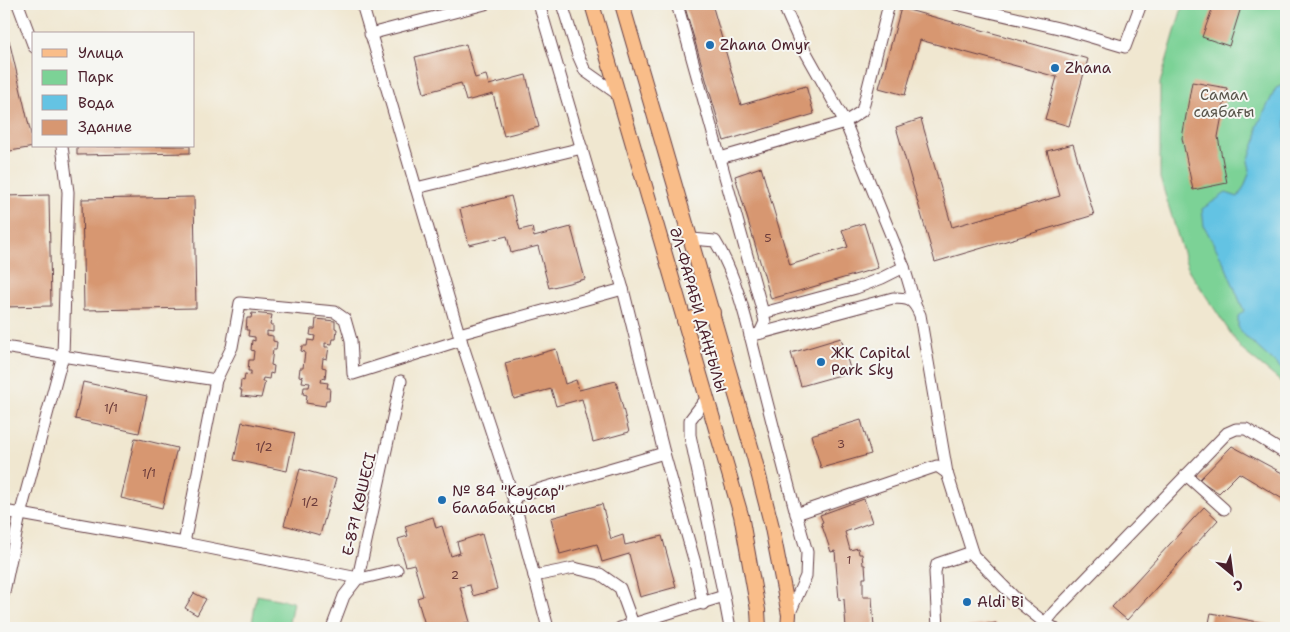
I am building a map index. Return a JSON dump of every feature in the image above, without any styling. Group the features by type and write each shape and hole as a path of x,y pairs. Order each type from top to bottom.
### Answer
{"main road":[{"name":"ӘЛ-ФАРАБИ ДАҢҒЫЛЫ","path":"592,4 741,515 758,610 758,628"},
{"name":"ӘЛ-ФАРАБИ ДАҢҒЫЛЫ","path":"624,5 754,457 771,523 788,622"},
{"path":"684,321 713,312"}],"street":[{"path":"18,4 32,42"},
{"path":"362,4 460,337 512,497 548,628"},
{"path":"370,34 457,7 485,4"},
{"path":"539,4 623,289 664,453 695,563 703,604"},
{"path":"562,4 585,71 618,96"},
{"path":"676,4 763,313 765,322 755,334"},
{"path":"783,4 800,40 845,122 904,267 920,315 947,473 972,552 1021,604 1050,626 1186,475 1227,433 1236,429 1246,429 1286,454"},
{"path":"720,158 845,122 862,111 889,4"},
{"path":"956,4 1125,47 1141,4"},
{"path":"4,592 20,515 64,355 68,192 62,148"},
{"path":"416,188 582,148"},
{"path":"692,239 714,242 724,255 755,334 796,514 807,552 806,576 788,622"},
{"path":"763,313 856,288 904,267"},
{"path":"184,543 216,380 232,347 240,303 335,312 345,319 350,340 353,374 460,337 623,289"},
{"path":"755,334 893,298 906,298 915,304"},
{"path":"4,347 216,380"},
{"name":"Е-871 КӨШЕСІ","path":"4,511 184,543 358,578 401,381"},
{"path":"706,399 690,420 690,435 730,628"},
{"path":"512,497 664,453"},
{"path":"796,514 925,469 937,466 947,473"},
{"path":"1186,475 1224,509"},
{"path":"938,628 935,572 937,564 972,552"},
{"path":"534,576 574,568 600,574 620,588 633,624"},
{"path":"332,628 344,596 358,578 397,570"},
{"path":"620,628 724,596"}],"green space":[{"name":"Самал саябағы","path":"1183,4 1286,4 1286,386 1241,349 1188,269 1160,178 1160,83"},
{"path":"257,595 293,602 288,628 251,628"}],"water":[{"path":"1286,84 1286,373 1246,337 1238,327 1238,316 1244,311 1224,263 1204,226 1202,209 1226,193 1238,197 1245,185 1250,170 1248,161 1257,137 1257,127 1276,88"}],"building":[{"name":"Zhana Omyr","path":"684,4 712,4 741,105 806,86 814,114 724,141"},
{"path":"1214,4 1242,4 1229,46 1202,37"},
{"name":"Zhana","path":"901,8 1088,59 1069,126 1045,119 1057,77 920,40 905,95 879,88"},
{"path":"9,40 32,138 32,147 4,152 4,42"},
{"path":"466,44 475,78 486,75 489,85 526,75 539,127 504,136 493,94 466,101 461,83 424,93 415,57"},
{"path":"1192,82 1227,88 1218,137 1227,183 1193,190 1182,138"},
{"path":"921,119 952,227 1060,196 1047,151 1073,144 1094,215 935,262 896,127"},
{"path":"77,148 190,148 190,153 77,155"},
{"path":"761,167 790,265 848,247 842,230 864,223 878,268 771,299 735,176"},
{"path":"49,195 51,306 4,307 4,196"},
{"path":"511,196 520,230 532,227 534,237 571,227 585,279 549,288 538,246 511,253 507,236 469,245 460,209"},
{"path":"194,197 196,308 84,310 82,199"},
{"path":"252,313 272,315 270,325 273,325 273,332 267,331 267,335 273,336 273,341 277,342 276,350 273,350 271,365 274,366 273,374 270,373 269,379 263,378 262,382 265,382 261,398 241,396 242,390 240,390 241,380 244,381 245,374 251,375 251,371 248,371 249,360 253,360 254,351 251,350 252,340 255,341 255,337 248,336 249,330 246,330 247,318 251,318"},
{"path":"316,319 335,321 335,328 337,329 336,339 333,339 332,344 325,343 325,347 329,347 327,359 323,358 322,367 326,368 325,379 322,378 321,382 328,383 327,388 330,388 329,400 326,400 325,406 306,403 307,395 303,394 304,387 309,387 310,383 302,382 303,377 299,376 300,368 303,368 305,352 301,351 302,346 307,346 308,340 314,341 315,336 310,335 311,329 315,329"},
{"name":"ЖК Capital Park Sky","path":"841,338 851,372 801,386 791,353"},
{"path":"556,349 565,384 576,380 579,390 616,381 629,432 593,442 582,399 556,406 551,389 514,399 505,363"},
{"path":"83,382 147,396 139,433 75,419"},
{"path":"861,420 871,454 821,468 811,435"},
{"path":"242,422 295,433 287,471 234,460"},
{"path":"135,438 177,448 162,508 121,498"},
{"path":"1232,446 1286,475 1286,501 1239,473 1219,493 1199,480"},
{"path":"300,469 336,479 320,535 284,525"},
{"path":"864,499 872,522 845,532 850,550 858,548 859,554 862,554 866,578 863,578 863,597 872,597 874,628 846,628 844,599 839,600 835,551 831,552 820,515"},
{"path":"602,504 611,539 623,535 625,545 662,536 676,587 640,597 629,554 602,562 597,544 560,554 551,518"},
{"path":"1204,507 1218,520 1127,620 1112,607"},
{"path":"433,517 436,528 442,526 451,556 460,553 457,542 482,534 497,589 473,596 470,585 460,587 470,622 464,623 466,628 426,628 417,598 423,596 414,564 406,566 398,539 408,536 405,526"},
{"path":"194,593 206,599 197,615 185,608"},
{"path":"1211,613 1284,627 1284,628 1208,628"},
{"path":"996,623 997,628 968,628 968,627"}],"place":[{"name":"Zhana Omyr","path":"710,45"},
{"name":"Zhana","path":"1055,68"},
{"name":"ЖК Capital Park Sky","path":"821,362"},
{"name":"№ 84 \"Кәусар\" балабақшасы","path":"442,500"},
{"name":"Aldi Bi","path":"967,602"}]}
